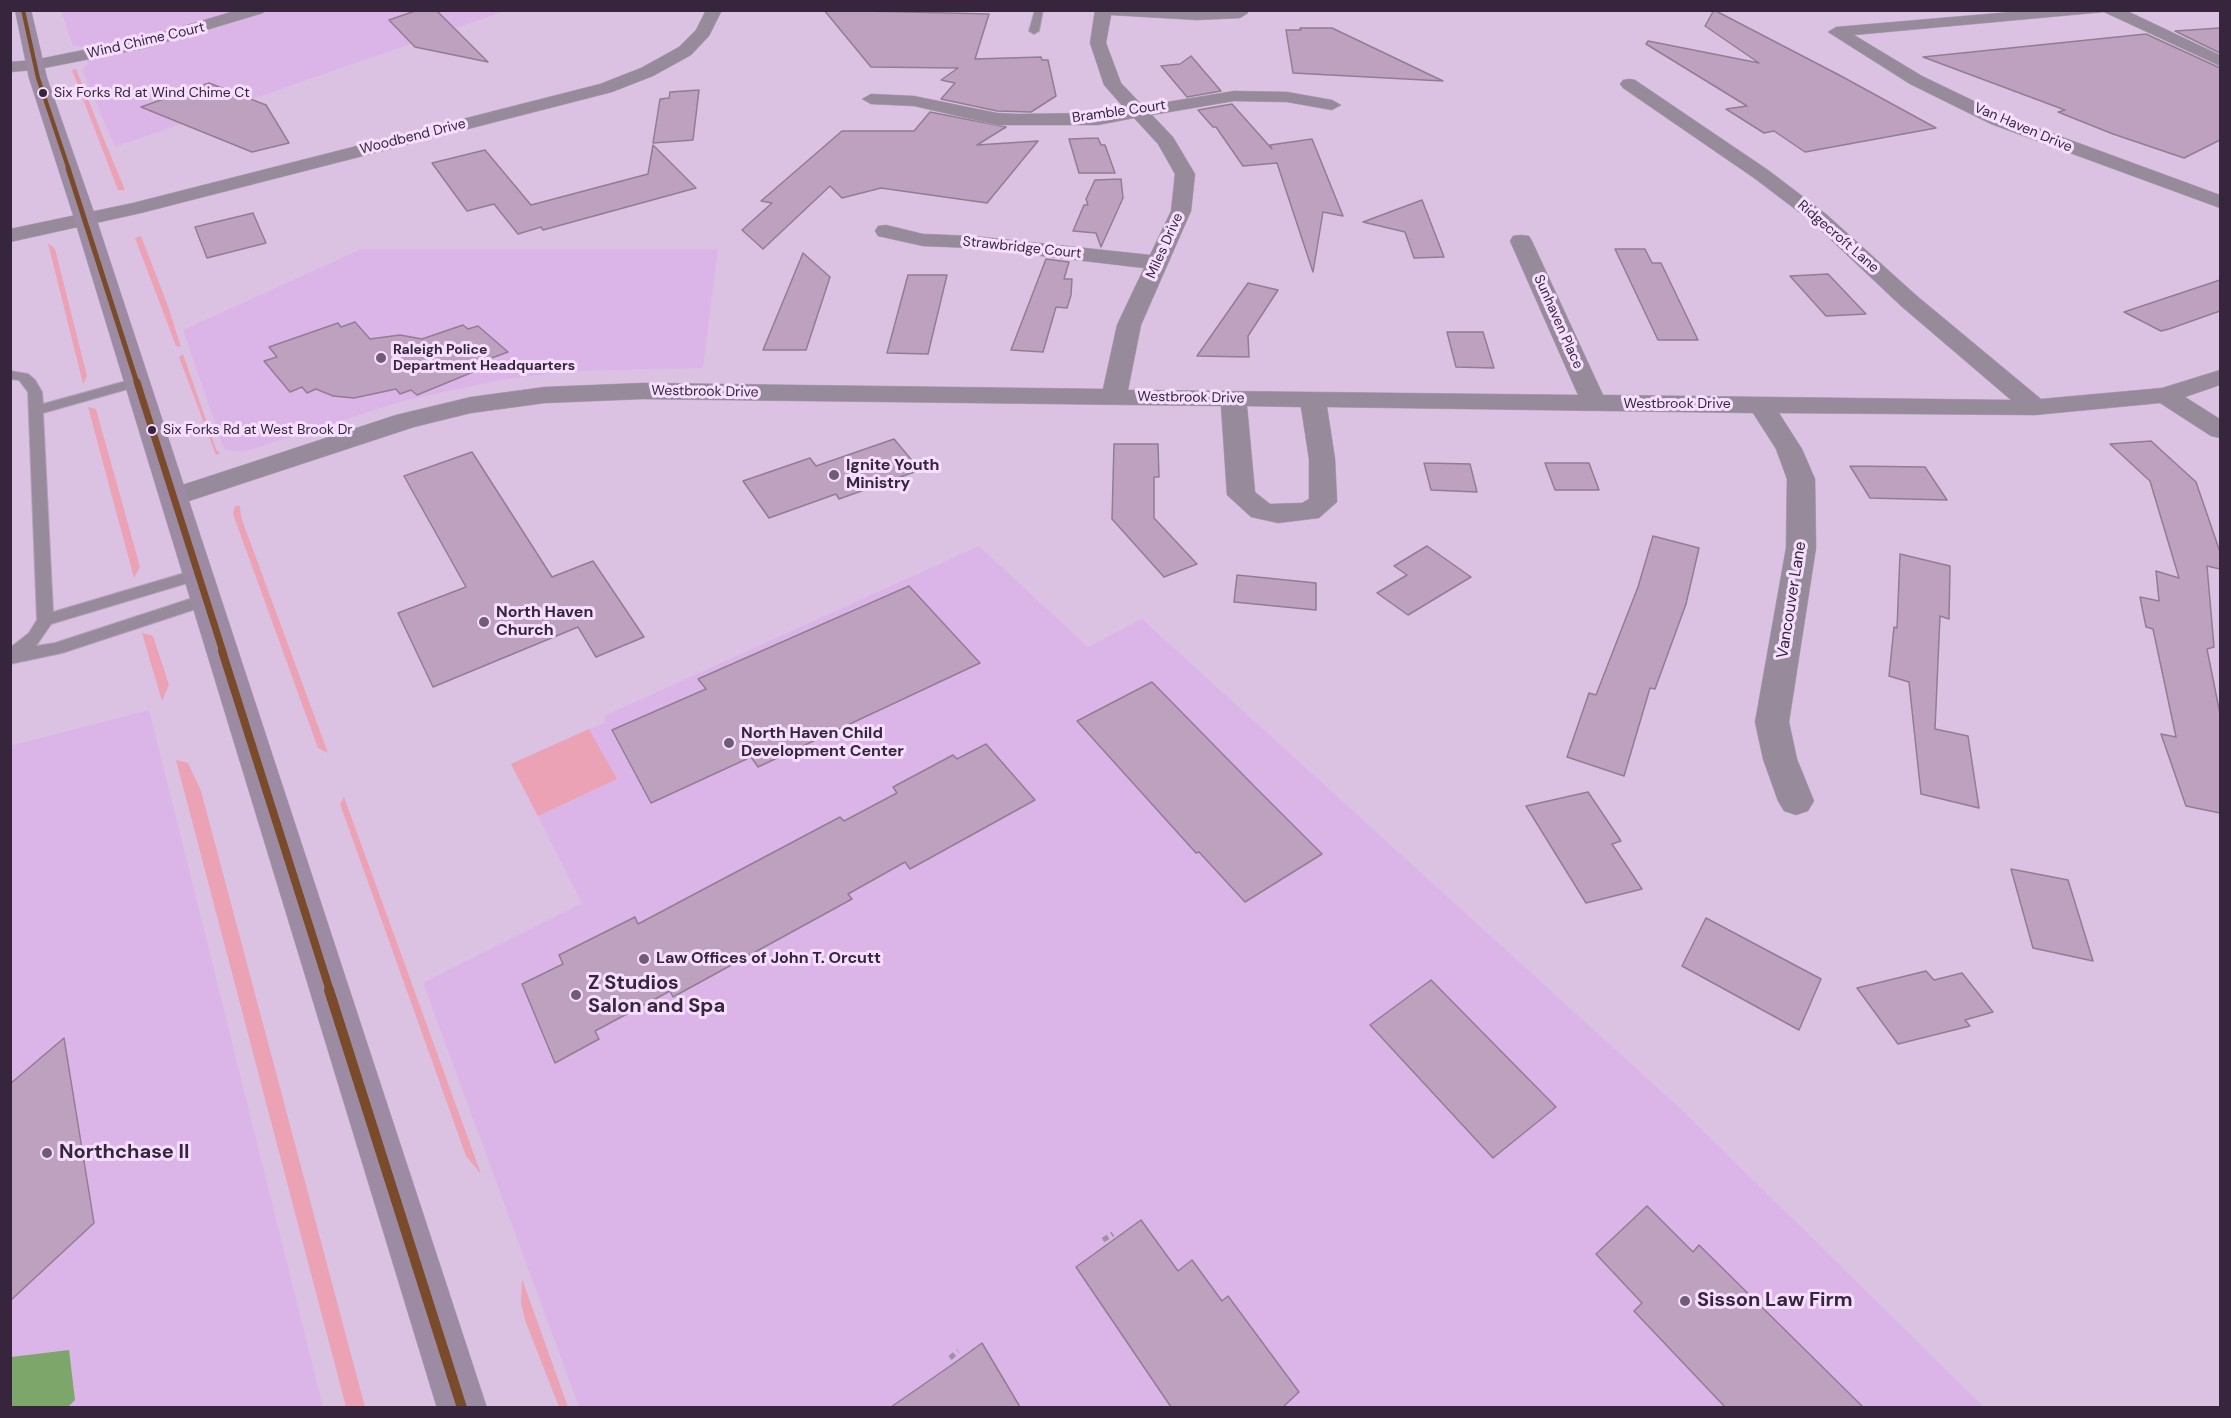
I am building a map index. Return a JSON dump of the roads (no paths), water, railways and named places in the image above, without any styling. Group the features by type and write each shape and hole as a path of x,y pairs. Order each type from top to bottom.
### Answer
{"main road":[{"path":"23,10 18,68 86,221 462,1407"}],"street":[{"name":"Wind Chime Court","path":"18,68 162,40 257,10"},
{"name":"Woodbend Drive","path":"10,236 86,221 606,88 647,72 685,51 703,32 714,10"},
{"path":"1103,10 1197,15 1239,13"},
{"name":"Miles Drive","path":"1103,10 1098,43 1113,84 1166,141 1185,174 1181,211 1129,325 1114,397"},
{"name":"Van Haven Drive","path":"2098,10 1836,32 1916,80 1998,120 2220,202"},
{"path":"2112,10 2220,61"},
{"name":"Ridgecroft Lane","path":"1629,84 1761,174 1819,218 1909,301 2035,407"},
{"name":"Bramble Court","path":"871,99 914,101 997,119 1018,120 1098,118 1234,96 1287,96 1332,105"},
{"name":"Strawbridge Court","path":"886,231 923,240 973,242 1158,262"},
{"name":"Sunhaven Place","path":"1521,241 1594,403"},
{"name":"Westbrook Drive","path":"174,497 405,421 471,405 545,394 643,391 2035,407 2165,395 2220,377"},
{"path":"2165,395 2220,430"},
{"path":"1233,398 1240,495 1261,511 1278,514 1309,512 1323,502 1322,459 1313,399"},
{"name":"Vancouver Lane","path":"1761,405 1789,449 1801,479 1801,548 1772,722 1780,759 1796,801"}],"lane":[{"path":"1034,31 1039,10"},
{"path":"10,375 23,377 30,383 37,410 45,620 34,637 12,657"},
{"path":"37,410 137,382"},
{"path":"45,620 201,587"},
{"path":"12,657 56,649 201,587"}],"place":[{"name":"Six Forks Rd at Wind Chime Ct","path":"43,93"},
{"name":"Raleigh Police Department Headquarters","path":"381,358"},
{"name":"Six Forks Rd at West Brook Dr","path":"152,430"},
{"name":"Ignite Youth Ministry","path":"834,475"},
{"name":"North Haven Church","path":"484,622"},
{"name":"North Haven Child Development Center","path":"729,743"},
{"name":"Law Offices of John T. Orcutt","path":"644,959"},
{"name":"Z Studios Salon and Spa","path":"576,995"},
{"name":"Northchase II","path":"47,1153"},
{"name":"Sisson Law Firm","path":"1685,1301"}]}
